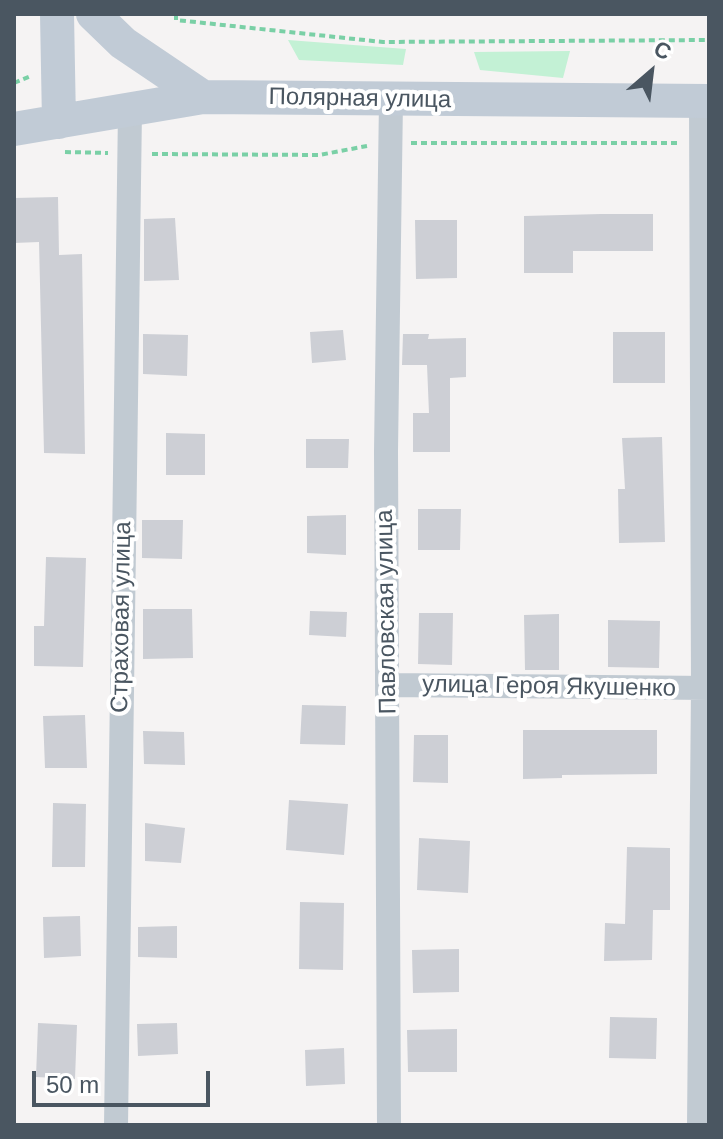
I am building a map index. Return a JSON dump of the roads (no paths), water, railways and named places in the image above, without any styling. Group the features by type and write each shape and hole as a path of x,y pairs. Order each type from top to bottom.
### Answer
{"main road":[{"path":"54,136 57,14"},
{"path":"93,14 123,43 203,97"},
{"name":"Полярная улица","path":"14,129 54,136 130,110 203,97 705,101"}],"street":[{"name":"Павловская улица","path":"389,1125 386,451 391,100"},
{"path":"699,1125 706,688 700,143 705,101"},
{"name":"Страховая улица","path":"116,1125 130,110"},
{"name":"улица Героя Якушенко","path":"388,685 706,688"}]}
